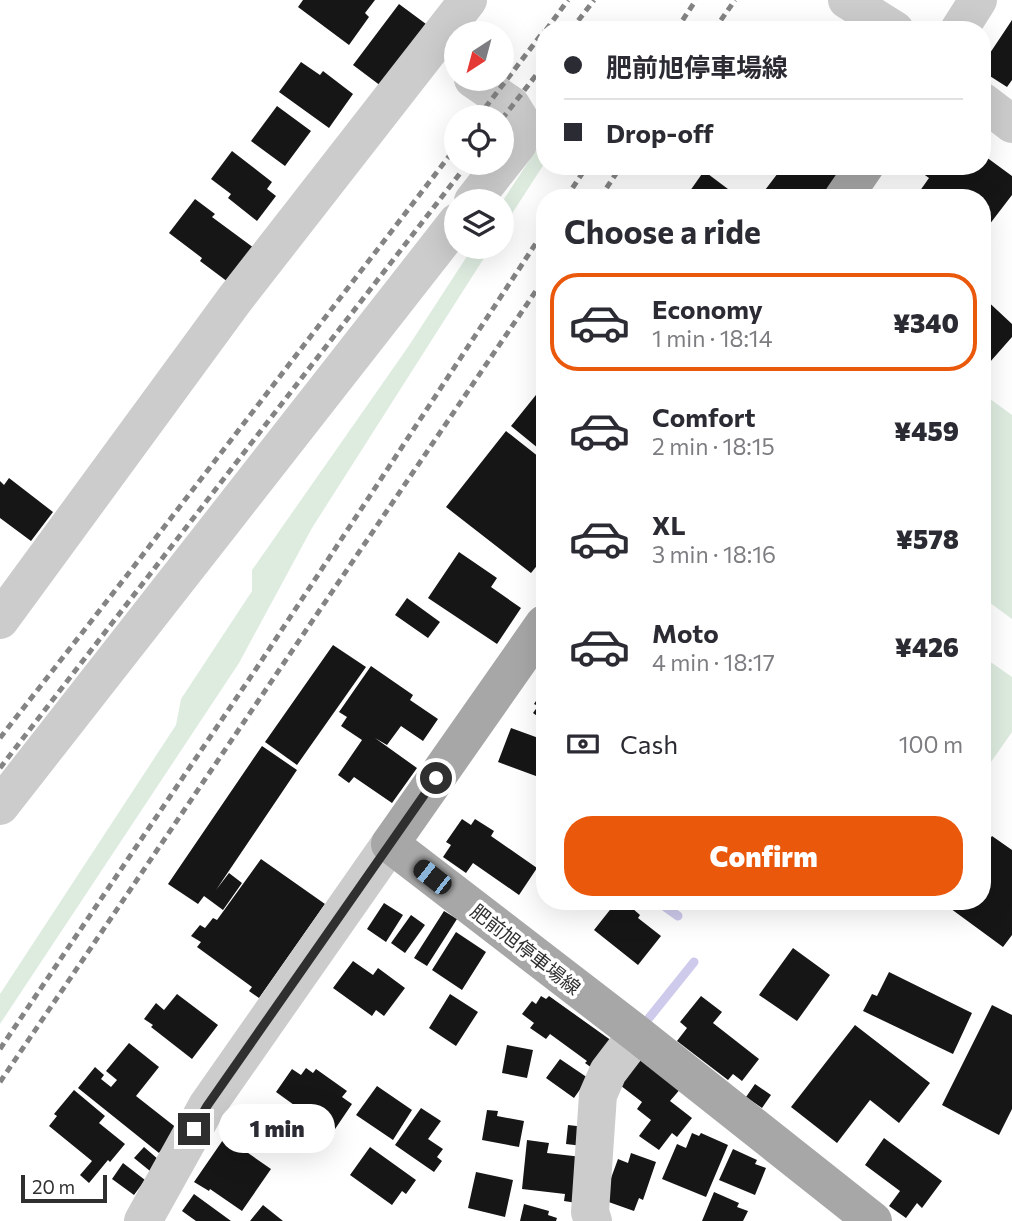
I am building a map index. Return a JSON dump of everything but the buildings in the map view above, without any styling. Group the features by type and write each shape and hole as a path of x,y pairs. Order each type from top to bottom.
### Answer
{"main road":[{"path":"390,844 536,635"},
{"name":"肥前旭停車場線","path":"390,844 873,1221"}],"street":[{"path":"0,620 235,299 443,58 468,0"},
{"path":"847,0 881,21"},
{"path":"965,21 978,0"},
{"path":"482,189 518,144 522,123 511,105 491,91"},
{"path":"991,108 1012,124"},
{"path":"0,806 444,239"},
{"path":"143,1221 207,1106 390,844"},
{"path":"593,1221 590,1213 598,1095 608,1072 636,1034"}],"green space":[{"path":"536,150 537,175 514,210 514,189 511,189"},
{"path":"465,259 483,259 312,528 239,663 0,1024 0,994 176,725 181,699 252,591 252,570 408,347"},
{"path":"991,400 1012,415 1012,619 991,604"},
{"path":"991,662 1012,677 1012,732 991,762"}],"waterway":[{"path":"670,910 678,916"},
{"path":"649,1018 694,962"}],"railway":[{"path":"553,21 568,0"},
{"path":"578,21 594,0"},
{"path":"682,21 696,0"},
{"path":"720,21 735,0"},
{"path":"487,105 536,41"},
{"path":"513,105 536,75"},
{"path":"0,738 444,163"},
{"path":"0,768 459,175"},
{"path":"572,189 581,175"},
{"path":"606,189 615,175"},
{"path":"0,1049 260,663 536,243"},
{"path":"0,1082 536,291"}],"route":[{"path":"194,1129 207,1106 436,778"}]}
